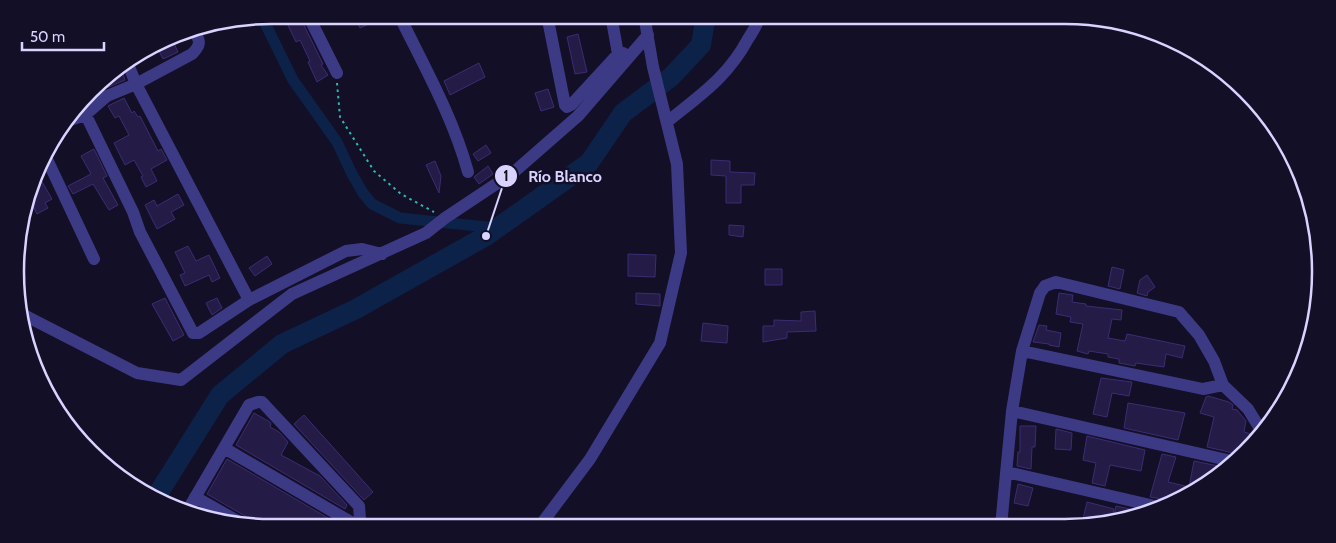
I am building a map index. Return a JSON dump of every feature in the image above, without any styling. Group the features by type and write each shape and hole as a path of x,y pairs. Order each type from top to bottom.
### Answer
{"street":[{"path":"312,24 337,73"},
{"path":"403,24 445,109 462,151 468,172"},
{"path":"550,24 565,105 568,107 648,35"},
{"path":"614,24 624,55"},
{"path":"545,519 590,459 660,343 682,254 677,164 653,67 646,24"},
{"path":"666,117 718,81 743,50 757,24"},
{"path":"84,110 192,54 198,48 199,39 197,35"},
{"path":"29,317 137,373 181,380 292,294 426,233 514,172 578,116 624,55"},
{"path":"130,69 136,84 249,300"},
{"path":"83,110 133,212 140,232 193,333 200,332 249,300 346,250 362,248 382,254"},
{"path":"48,163 94,259"},
{"path":"1002,519 1012,411 1022,351 1040,293 1045,286 1056,282 1179,312 1199,335 1214,361 1223,385 1248,409 1258,426"},
{"path":"1022,351 1203,390 1223,385"},
{"path":"191,505 249,405 262,402 359,506 360,519"},
{"path":"1012,411 1226,460"},
{"path":"224,448 344,519"},
{"path":"1007,472 1148,504"},
{"path":"196,497 227,515"}],"path":[{"path":"337,73 336,93 340,117 374,171 401,194 444,219"}],"building":[{"path":"287,24 303,24 323,64 321,65 328,75 317,82 300,40 296,42"},
{"path":"358,24 369,24 360,28"},
{"path":"578,34 587,72 575,74 567,37"},
{"path":"174,44 178,52 163,59 159,51"},
{"path":"479,63 485,77 450,95 444,81"},
{"path":"123,74 125,80 102,90"},
{"path":"548,89 554,107 541,111 535,93"},
{"path":"124,98 132,113 134,111 138,117 140,116 158,151 161,149 167,160 151,169 157,181 146,187 141,177 143,176 134,160 125,165 114,143 129,135 119,116 115,118 108,106"},
{"path":"486,145 491,153 478,161 473,154"},
{"path":"94,149 107,176 103,178 118,205 109,210 93,184 73,194 68,186 91,174 81,156"},
{"path":"711,160 730,161 730,172 755,173 754,185 741,185 741,203 726,203 726,176 711,175"},
{"path":"435,161 441,176 439,193 426,165"},
{"path":"488,166 493,174 479,184 474,177"},
{"path":"41,181 52,199 45,203 48,208 37,214 33,205"},
{"path":"178,194 184,205 171,212 175,219 157,229 145,205 154,200 157,206"},
{"path":"729,225 744,226 743,237 729,235"},
{"path":"188,246 196,261 209,255 220,278 212,282 209,275 185,286 180,275 185,273 175,252"},
{"path":"628,254 656,255 655,277 628,276"},
{"path":"267,256 272,264 255,276 249,268"},
{"path":"1112,267 1124,270 1120,289 1108,286"},
{"path":"765,269 782,269 782,285 765,285"},
{"path":"1147,275 1155,287 1148,292 1147,296 1137,293 1140,280"},
{"path":"636,293 660,294 660,306 636,304"},
{"path":"1059,293 1073,295 1072,302 1086,304 1086,306 1122,310 1121,320 1112,319 1108,338 1125,341 1127,334 1185,346 1182,358 1166,354 1164,367 1136,363 1135,366 1119,363 1119,359 1108,357 1108,354 1089,351 1088,354 1077,351 1083,324 1070,322 1071,317 1056,314"},
{"path":"165,298 184,335 173,341 152,304"},
{"path":"217,298 222,308 212,315 206,303"},
{"path":"815,311 816,331 787,332 787,338 763,342 763,326 774,326 774,320 801,321 801,312"},
{"path":"703,323 728,326 727,343 701,341"},
{"path":"1039,325 1047,326 1046,330 1061,333 1059,347 1033,342"},
{"path":"1101,378 1132,382 1129,396 1112,393 1107,417 1093,414"},
{"path":"1206,397 1229,402 1233,405 1232,409 1237,410 1246,421 1244,432 1252,434 1233,453 1207,447 1214,417 1200,413"},
{"path":"1128,403 1185,413 1178,440 1124,428"},
{"path":"254,413 270,422 270,427 279,432 288,442 281,455 320,476 347,505 345,509 236,445"},
{"path":"304,415 373,492 364,500 294,424"},
{"path":"1020,426 1036,426 1035,447 1032,447 1031,469 1017,466 1018,452 1020,452"},
{"path":"1056,429 1072,433 1071,450 1055,449"},
{"path":"1087,436 1145,450 1141,471 1110,465 1105,486 1092,483 1096,463 1083,460"},
{"path":"1162,454 1176,457 1168,482 1187,487 1161,499 1150,497"},
{"path":"227,459 330,519 247,518 207,494"},
{"path":"1194,461 1218,466 1189,485"},
{"path":"1018,484 1033,488 1028,506 1014,503"},
{"path":"1087,502 1114,509 1112,514 1083,519"},
{"path":"1116,506 1133,510 1129,511 1114,514"}],"waterway":[{"path":"265,24 293,80 337,142 352,174 372,204 400,218 497,228"},
{"path":"159,492 220,395 282,344 356,309 486,236 589,163 623,113 671,77 701,45 704,24"}],"place":[{"name":"Río Blanco","path":"486,236"}]}
